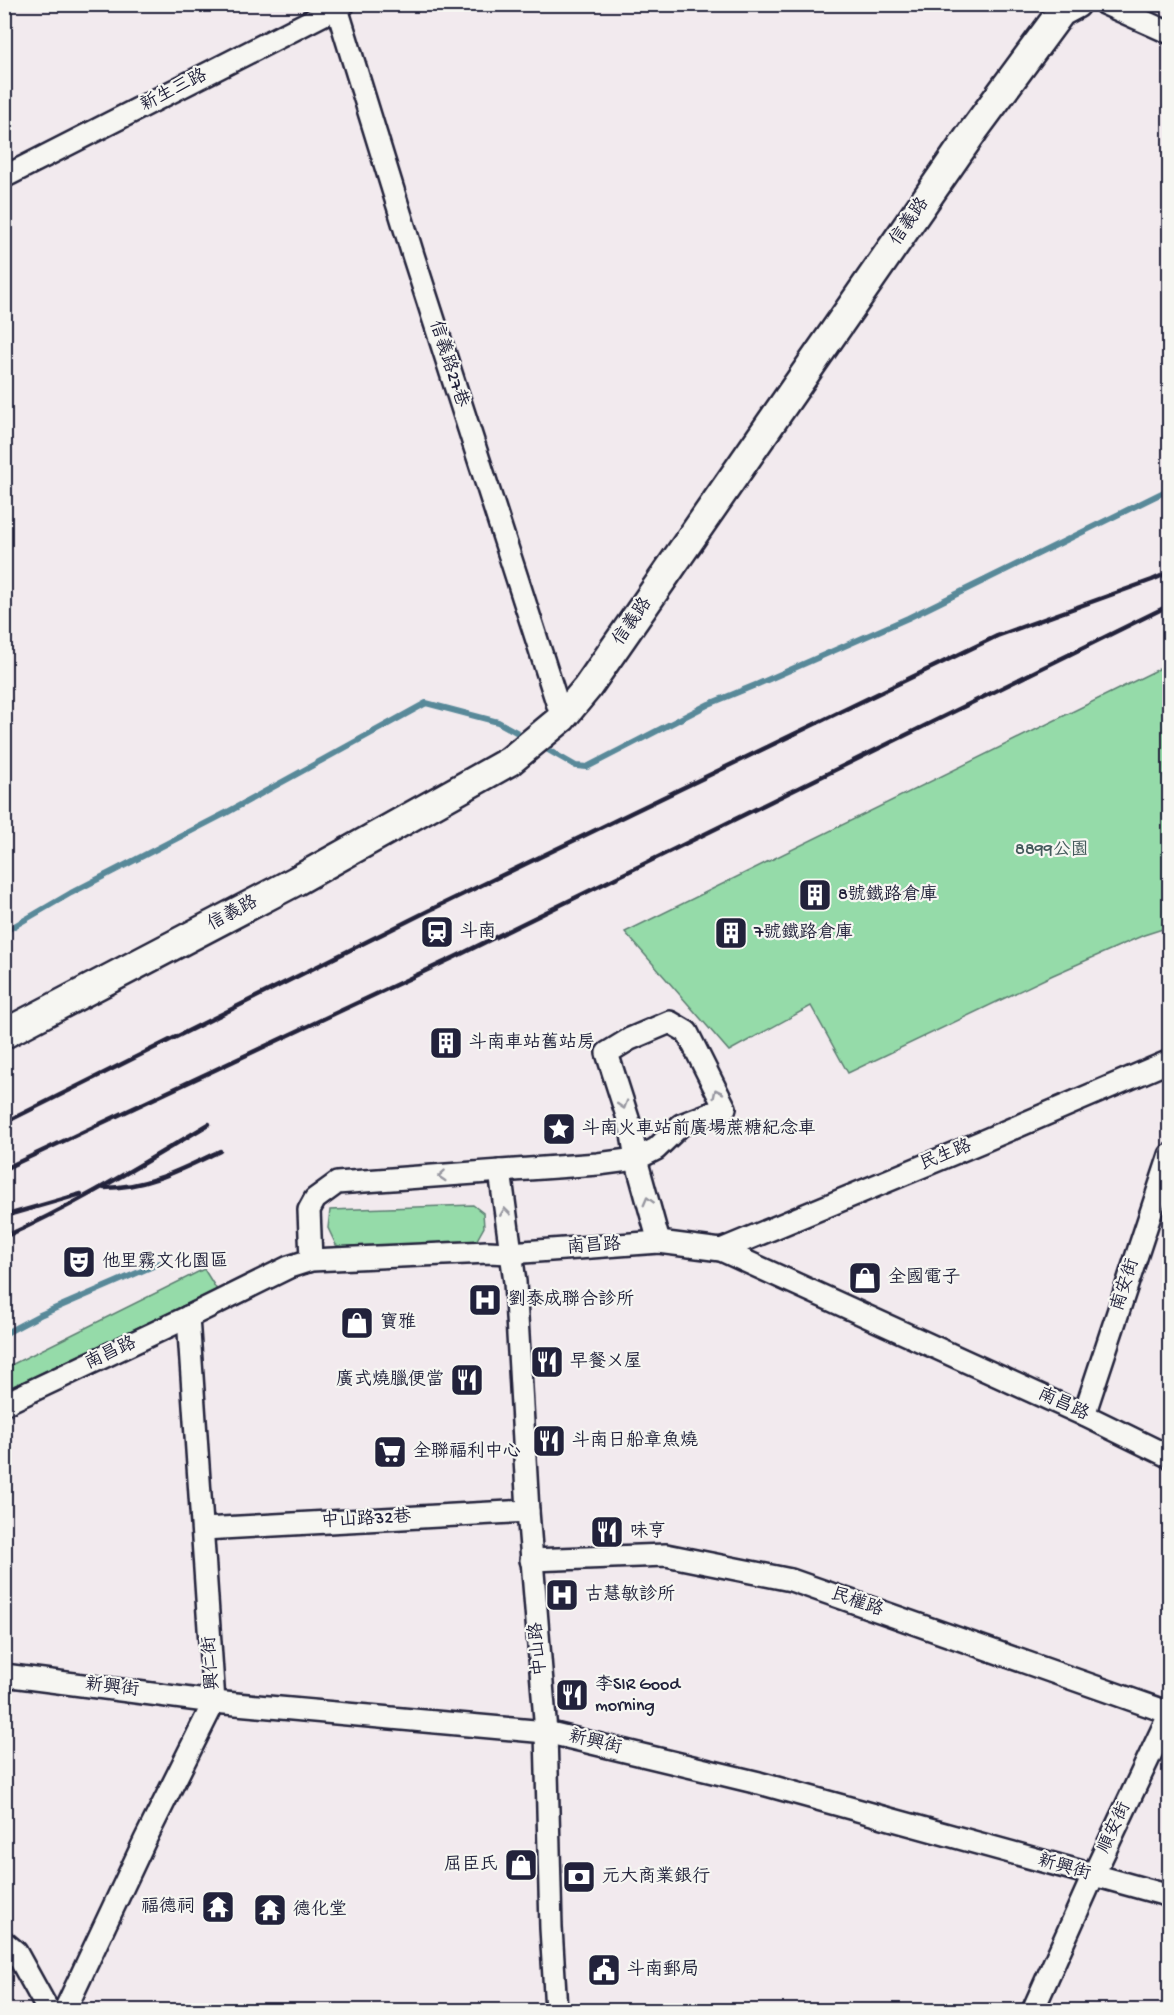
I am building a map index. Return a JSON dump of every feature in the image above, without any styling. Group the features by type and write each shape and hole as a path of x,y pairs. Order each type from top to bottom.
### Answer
{"street":[{"name":"信義路","path":"4,1034 296,881 510,761 562,718 587,688 974,130 1061,12 1076,4"},
{"path":"1105,4 1170,33"},
{"name":"信義路27巷","path":"340,6 413,255 562,718"},
{"name":"新生三路","path":"4,177 340,6"},
{"path":"311,1260 309,1210 315,1199 337,1183 598,1164 636,1159 656,1149 681,1125 725,1108 687,1032 670,1022 630,1039 607,1053 631,1128 636,1159 659,1242"},
{"name":"民生路","path":"720,1250 1170,1061"},
{"name":"南安街","path":"1084,1415 1161,1212 1170,1155"},
{"name":"中山路","path":"500,1171 515,1282 531,1560 546,1732 551,1928 556,2010"},
{"name":"南昌路","path":"4,1404 289,1267 311,1260 510,1253 659,1242 720,1250 1084,1415 1170,1457"},
{"name":"興仁街","path":"65,2010 144,1840 214,1702 188,1317"},
{"name":"中山路32巷","path":"203,1529 528,1511"},
{"name":"民權路","path":"531,1560 666,1556 791,1580 1169,1713"},
{"name":"新興街","path":"4,1675 214,1702 546,1732 759,1783 1170,1896"},
{"name":"順安街","path":"1033,2010 1169,1713"},
{"path":"4,1942 16,1952 48,2010"}],"green space":[{"name":"8899公園","path":"1169,664 1169,927 1144,935 1053,975 848,1073 811,1006 729,1051 625,932"},
{"path":"473,1205 483,1213 484,1227 474,1245 345,1248 336,1245 328,1228 330,1210"},
{"path":"204,1269 217,1290 5,1390 5,1368"}],"waterway":[{"path":"541,746 576,766 587,767 709,704 908,618 1170,489"},
{"path":"4,932 71,893 226,813 426,703 498,722 527,738"},
{"path":"4,1334 40,1315 160,1263"}],"railway":[{"path":"4,1123 428,911 997,636 1170,572"},
{"path":"4,1169 455,957 1170,605"},
{"path":"4,1237 83,1198 209,1124"},
{"path":"104,1188 150,1181 178,1171 220,1151"},
{"path":"4,1216 81,1194"}],"place":[{"name":"8號鐵路倉庫","path":"815,895"},
{"name":"斗南","path":"437,932"},
{"name":"7號鐵路倉庫","path":"731,933"},
{"name":"斗南車站舊站房","path":"446,1043"},
{"name":"斗南火車站前廣場蔗糖紀念車","path":"559,1129"},
{"name":"他里霧文化園區","path":"79,1262"},
{"name":"全國電子","path":"865,1278"},
{"name":"劉泰成聯合診所","path":"485,1300"},
{"name":"寶雅","path":"357,1323"},
{"name":"早餐ㄨ屋","path":"547,1362"},
{"name":"廣式燒臘便當","path":"467,1380"},
{"name":"斗南日船章魚燒","path":"549,1441"},
{"name":"全聯福利中心","path":"390,1452"},
{"name":"味亨","path":"607,1532"},
{"name":"古慧敏診所","path":"562,1595"},
{"name":"李SIR Good morning","path":"572,1695"},
{"name":"屈臣氏","path":"521,1865"},
{"name":"元大商業銀行","path":"579,1877"},
{"name":"福德祠","path":"218,1907"},
{"name":"德化堂","path":"270,1910"},
{"name":"斗南郵局","path":"604,1970"}]}
